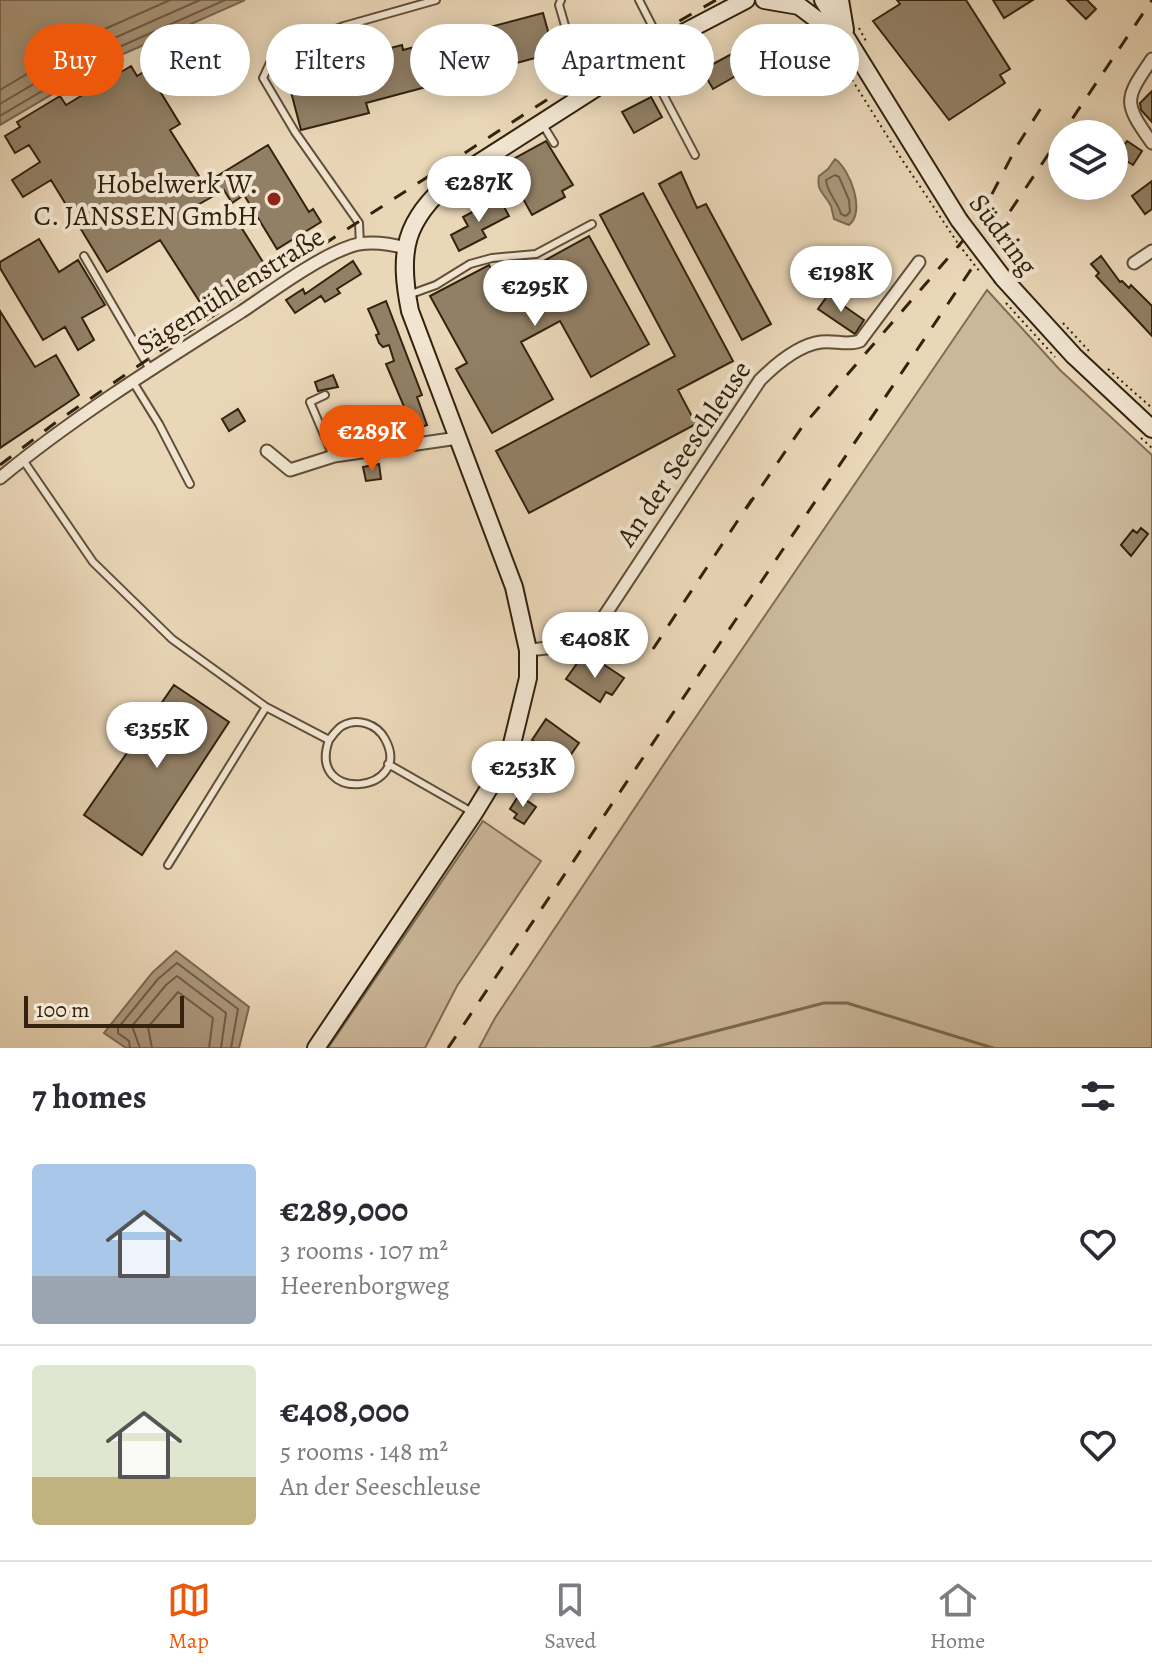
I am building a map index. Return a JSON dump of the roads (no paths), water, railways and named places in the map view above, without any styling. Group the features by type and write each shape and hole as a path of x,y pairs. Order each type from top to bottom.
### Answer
{"street":[{"path":"701,24 746,0"},
{"path":"764,0 799,6 818,24"},
{"name":"Südring","path":"823,0 832,24"},
{"name":"Südring","path":"840,0 840,24"},
{"path":"1152,59 1133,87 1128,102 1135,119 1152,143"},
{"name":"Südring","path":"859,75 954,226 995,279 1152,429"},
{"path":"316,1048 474,813 512,744 528,678 528,650 514,587 410,311 403,270 406,248 413,225 436,192 582,96"},
{"name":"Sägemühlenstraße","path":"0,478 133,382 296,276 347,247 380,242 406,248"},
{"path":"1134,263 1152,251"},
{"name":"An der Seeschleuse","path":"528,650 568,646 587,637 601,621 760,380 777,363 819,342 850,345 860,341 919,262"},
{"path":"267,451 290,470 334,456 458,438"}],"lane":[{"path":"360,245 359,223 295,132 263,78 275,52 344,26 436,0"},
{"path":"639,0 651,24"},
{"path":"558,2 565,24"},
{"path":"664,96 695,155"},
{"path":"541,122 554,143"},
{"path":"407,295 436,285 470,264 492,258 536,254 592,224"},
{"path":"84,256 151,371"},
{"name":"Sägemühlenstraße","path":"133,382 190,484"},
{"path":"325,395 310,402 334,456"},
{"path":"23,460 93,562 172,639 266,707 329,740"},
{"path":"168,865 266,707"},
{"path":"355,722 370,724 382,733 388,744 388,764 376,780 365,785 353,786 338,780 329,769 326,756 329,740 341,726 355,722"},
{"path":"388,764 474,813"}],"water":[{"path":"0,0 245,0 191,24 140,24 140,47 124,54 124,24 24,24 24,96 49,96 0,125"},
{"path":"835,159 846,172 854,191 856,211 849,225 834,219 831,206 819,185 819,176"},
{"path":"176,951 249,1007 239,1048 126,1048 104,1033 152,973"}],"waterway":[{"path":"651,1048 824,1003 847,1003 993,1048"}],"railway":[{"path":"0,465 59,420 182,336 582,77 716,0"},
{"path":"448,1048 1152,0"},
{"path":"979,219 1017,146 1041,108"},
{"path":"746,509 802,427 967,236"},
{"path":"653,649 752,499"}],"place":[{"name":"Hobelwerk W. C. JANSSEN GmbH","path":"274,199"}]}
